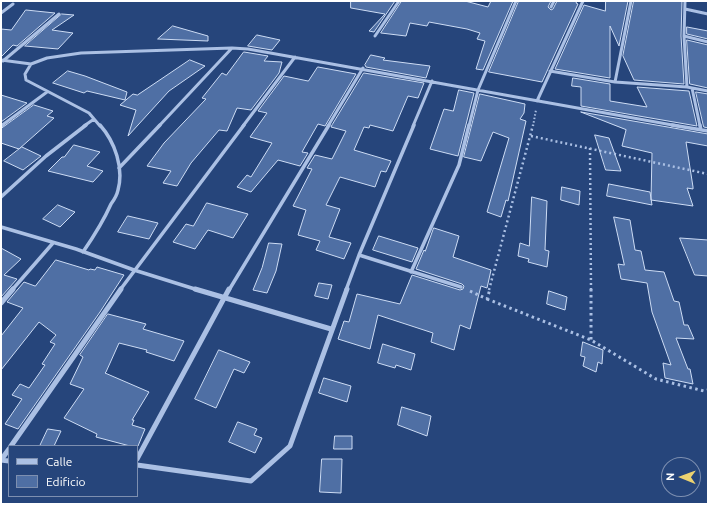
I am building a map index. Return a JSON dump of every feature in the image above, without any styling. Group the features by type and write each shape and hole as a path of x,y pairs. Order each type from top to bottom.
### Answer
{"street":[{"path":"375,36 400,1"},
{"path":"411,272 459,165 478,90 516,1"},
{"path":"551,7 554,1"},
{"path":"537,101 583,1"},
{"path":"615,82 631,1"},
{"path":"686,1 684,36 687,87"},
{"path":"1,13 13,4"},
{"path":"685,9 708,14"},
{"path":"2,61 59,14"},
{"path":"684,36 708,42"},
{"path":"2,61 31,64 47,58 81,52 232,48 274,52 708,131"},
{"path":"119,168 232,48"},
{"path":"12,445 134,270 295,57"},
{"path":"31,64 26,74 26,80 89,113 107,133 117,156 119,168 118,191 109,214 83,252"},
{"path":"138,457 224,298 363,68"},
{"path":"550,71 615,82 687,87 708,91"},
{"path":"138,465 251,481 290,446 359,255 432,81"},
{"path":"692,88 701,130"},
{"path":"1,126 47,92"},
{"path":"1,197 48,154 94,119"},
{"path":"1,227 224,298 331,329"},
{"path":"1,303 53,243"},
{"path":"359,255 461,287"},
{"path":"1,460 8,450"}],"path":[{"path":"487,299 531,136 537,101"},
{"path":"531,136 708,174"},
{"path":"590,148 591,340"},
{"path":"461,287 487,299 591,340 656,378 704,391 708,390"}],"building":[{"path":"351,1 395,1 374,32 369,31 385,14 351,8"},
{"path":"402,1 465,1 488,7 491,1 513,1 483,70 476,69 485,41 477,39 480,33 429,22 427,26 410,23 406,36 381,33"},
{"path":"519,1 551,1 548,7 551,10 557,1 577,1 576,3 578,4 542,82 489,72"},
{"path":"606,1 628,1 619,46 610,26 610,78 555,69 584,5 605,11"},
{"path":"634,1 682,1 681,36 684,84 634,80 623,56"},
{"path":"26,10 55,13 17,46 13,45 1,57 1,29 11,30"},
{"path":"62,14 74,15 52,30 73,33 58,49 25,46"},
{"path":"173,26 208,36 208,41 158,39"},
{"path":"687,27 708,31 708,39 687,34"},
{"path":"257,35 280,40 272,50 248,46"},
{"path":"687,40 708,45 708,88 690,84"},
{"path":"244,52 268,56 264,61 282,62 279,73 251,110 237,108 227,131 219,130 191,163 177,186 163,183 171,171 147,166 164,143 206,99 202,98 222,73 226,75"},
{"path":"371,55 385,58 383,60 430,66 426,78 366,67 365,65"},
{"path":"190,60 205,66 169,91 128,136 136,110 120,105 133,94 137,95"},
{"path":"318,67 356,74 325,126 318,124 302,152 308,153 300,166 278,160 251,192 237,187 247,175 251,177 272,143 250,137 267,113 258,111 284,76 308,81"},
{"path":"68,71 127,92 125,100 87,91 84,93 53,83"},
{"path":"364,73 424,83 418,98 408,96 393,131 370,125 369,128 364,127 354,150 391,161 386,172 381,171 375,187 340,177 326,205 340,209 329,237 351,243 344,259 316,250 320,241 298,235 306,210 293,206 312,169 307,168 315,155 332,159 346,131 331,127"},
{"path":"573,78 610,84 610,101 647,107 637,87 689,91 697,126 581,106 581,87 572,86"},
{"path":"459,90 474,93 458,156 430,149 444,109 453,111"},
{"path":"696,92 708,94 708,128 704,127"},
{"path":"480,94 525,104 524,113 520,119 526,121 508,201 506,200 501,217 487,212 509,138 493,132 481,161 464,157"},
{"path":"1,95 27,103 1,122"},
{"path":"34,105 53,111 47,116 54,118 19,149 1,143 1,129"},
{"path":"581,112 708,134 708,146 686,142 693,189 687,188 693,206 651,200 652,153 622,146 626,130"},
{"path":"595,135 609,138 621,171 606,170"},
{"path":"74,145 100,152 87,166 103,171 93,182 48,171 62,157 64,157"},
{"path":"22,147 41,156 23,170 4,161"},
{"path":"609,184 650,192 652,205 607,196"},
{"path":"562,187 580,191 579,205 561,200"},
{"path":"532,197 547,201 545,250 549,251 547,267 528,262 529,259 518,256 520,243 529,246"},
{"path":"207,203 248,214 233,238 208,230 195,249 173,242 186,224 193,226"},
{"path":"58,205 75,212 60,227 43,219"},
{"path":"128,216 158,223 149,239 118,232"},
{"path":"614,217 630,220 635,250 641,251 645,270 664,272 674,301 679,302 684,325 688,325 694,339 676,338 688,369 690,369 693,384 665,378 663,363 671,365 652,312 647,283 621,279 618,264 624,265"},
{"path":"434,228 459,236 453,257 491,270 487,288 481,286 470,329 460,325 454,350 431,342 433,333 378,315 370,349 338,339 344,321 349,322 357,294 400,304 412,275 460,290 463,289 464,286 462,284 416,269"},
{"path":"379,236 418,248 412,262 373,250"},
{"path":"680,238 708,240 708,276 695,275"},
{"path":"269,243 282,244 276,271 267,293 253,290 262,268"},
{"path":"1,248 21,259 4,275 17,279 1,297"},
{"path":"56,260 89,270 95,270 97,267 124,275 100,312 18,429 5,424 22,399 12,395 20,384 29,388 45,365 42,364 55,344 50,342 56,335 39,322 1,370 1,336 23,308 7,302 24,282 35,286"},
{"path":"319,283 332,285 328,299 315,296"},
{"path":"549,291 567,297 565,310 547,304"},
{"path":"108,314 146,324 143,329 184,341 174,361 146,352 147,350 119,343 105,373 149,392 132,420 134,420 132,425 145,429 138,446 126,445 96,437 97,434 64,418 84,389 70,384 83,357 80,355"},
{"path":"583,342 603,350 602,364 598,362 596,372 583,366 585,357 581,356"},
{"path":"383,344 415,354 411,370 396,365 395,368 378,363"},
{"path":"219,350 250,362 244,373 234,369 216,408 195,399"},
{"path":"324,378 351,386 347,402 319,393"},
{"path":"402,407 431,416 427,436 398,425"},
{"path":"238,422 257,429 254,435 262,438 255,453 229,442"},
{"path":"48,429 61,431 54,445 40,445"},
{"path":"335,436 352,436 352,449 334,449"},
{"path":"322,459 342,459 341,493 320,492"}]}
